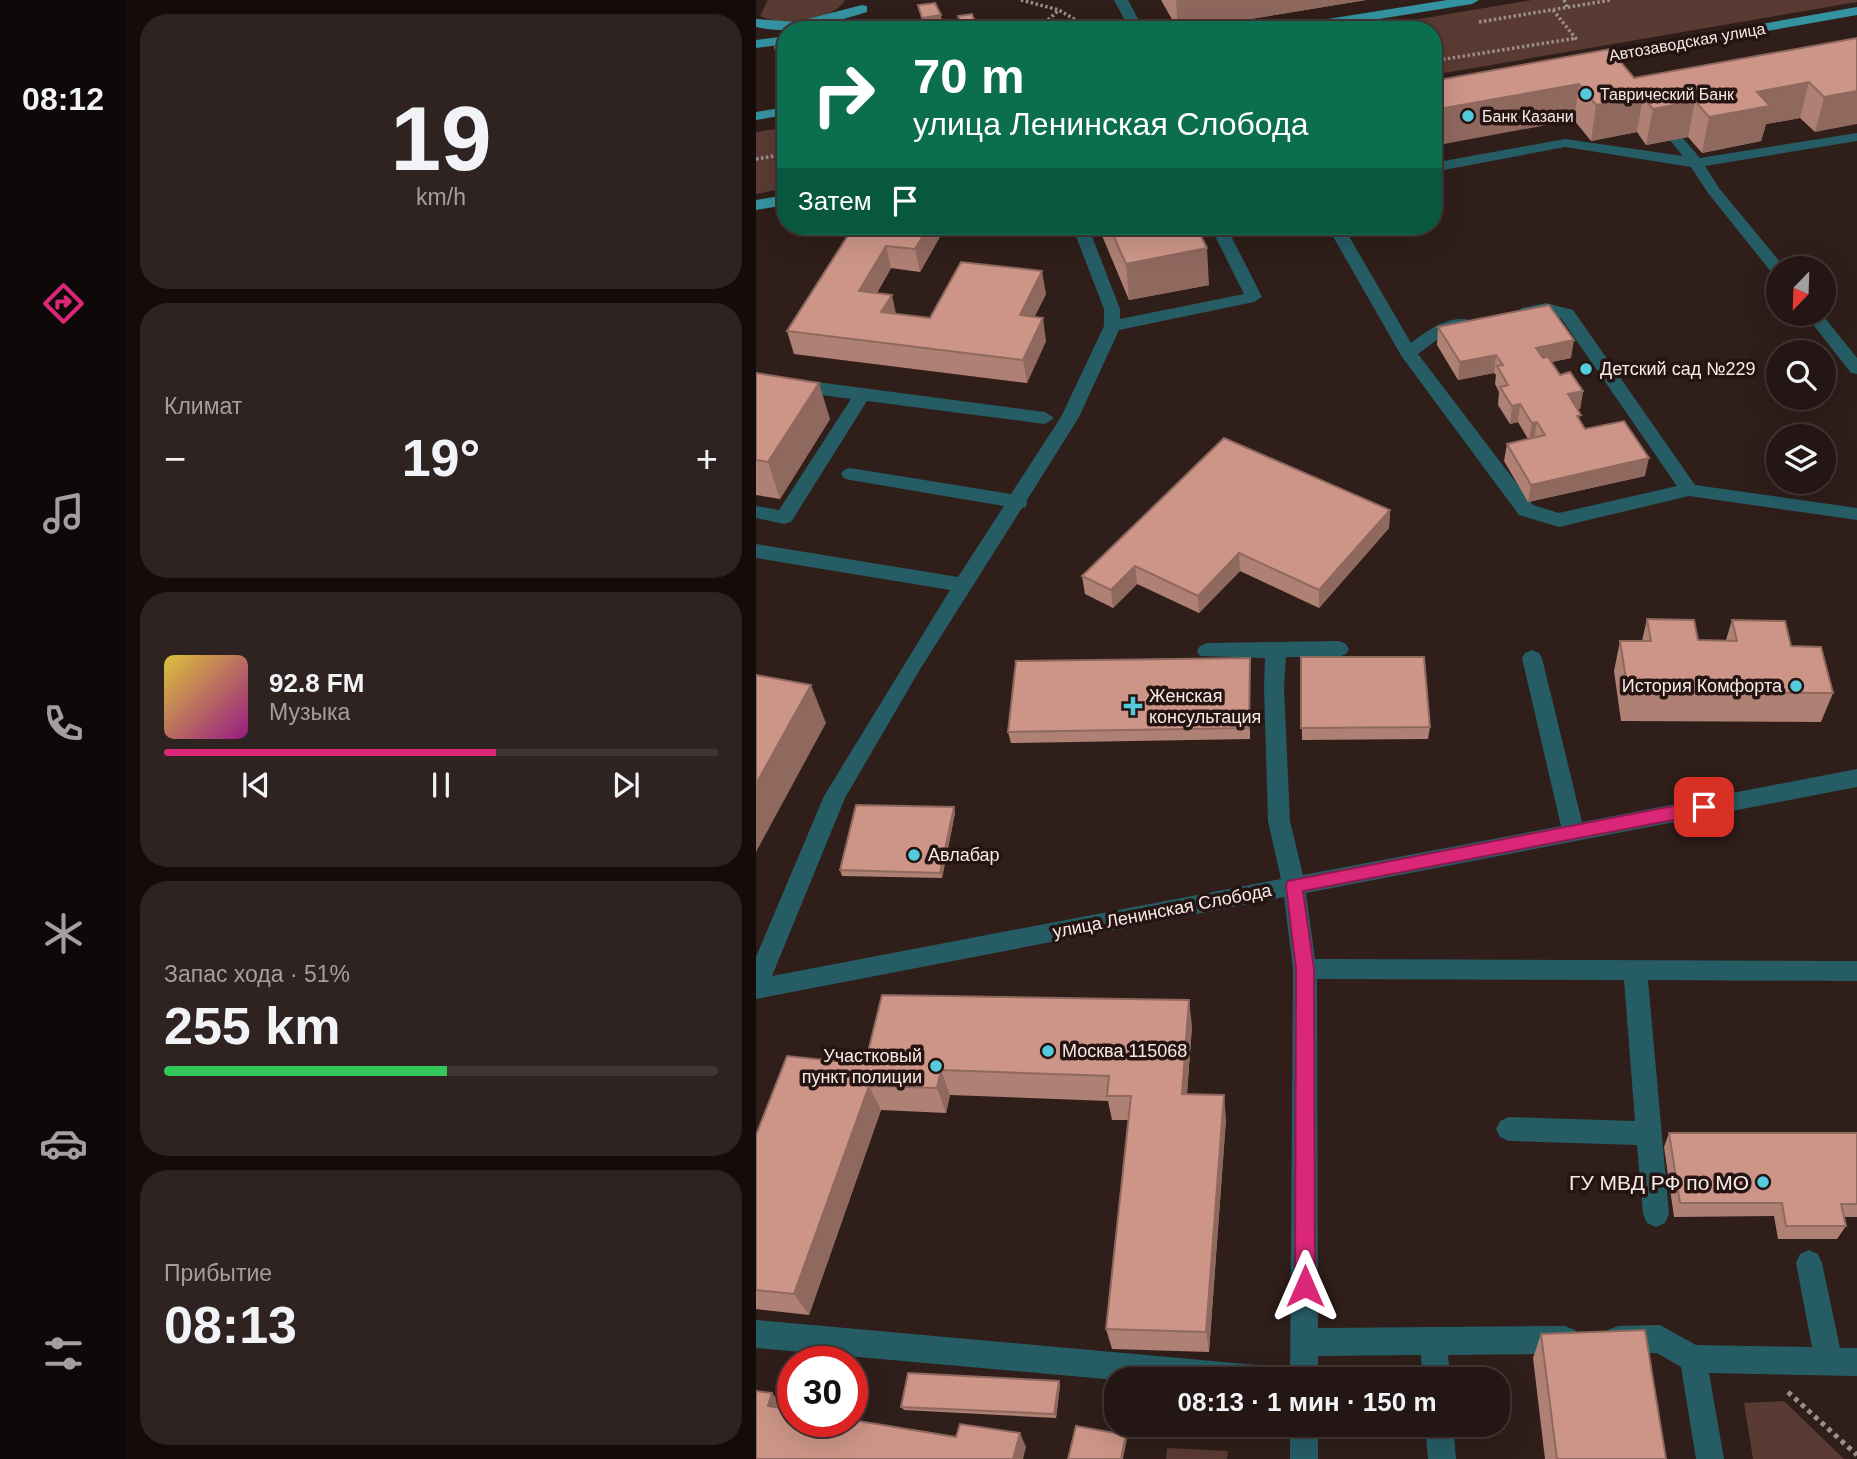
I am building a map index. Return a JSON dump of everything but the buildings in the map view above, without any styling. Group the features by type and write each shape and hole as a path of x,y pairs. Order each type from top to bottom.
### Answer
{"main road":[{"path":"1340,21 1472,0"},
{"path":"820,21 865,4"},
{"path":"847,21 865,4"},
{"name":"Автозаводская улица","path":"1568,62 1857,11"},
{"path":"756,23 777,26"},
{"path":"756,44 777,41"},
{"path":"756,116 777,112"},
{"path":"756,205 777,202"}],"street":[{"path":"1121,0 1132,21"},
{"path":"1604,56 1616,69"},
{"path":"1442,166 1565,143 1696,163 1857,137"},
{"path":"1676,139 1766,256"},
{"path":"756,987 835,796 912,667 1019,502 1070,417 1112,326 1112,309 1083,235"},
{"path":"1112,326 1254,298 1222,235"},
{"path":"1340,235 1408,353 1526,510 1559,520 1689,490 1857,514"},
{"path":"1506,316 1546,308 1567,314 1689,490"},
{"path":"1408,353 1441,329 1480,321"},
{"path":"1822,326 1857,369"},
{"path":"756,380 1045,418"},
{"path":"756,512 784,517 862,395"},
{"path":"850,474 1019,502"},
{"path":"756,551 965,585"},
{"path":"1207,651 1339,649"},
{"path":"1276,650 1274,688 1279,821 1294,886 1305,969 1304,1367"},
{"path":"1532,658 1573,832"},
{"name":"улица Ленинская Слобода","path":"756,987 1857,778"},
{"path":"1305,969 1857,971"},
{"path":"1635,970 1656,1214"},
{"path":"1509,1129 1647,1133"},
{"path":"1809,1263 1829,1362"},
{"path":"756,1334 1123,1367"},
{"path":"1305,1342 1660,1339 1693,1359 1857,1362"},
{"path":"1434,1340 1436,1367"},
{"path":"1693,1359 1710,1459"},
{"path":"1304,1437 1304,1459"},
{"path":"1441,1437 1442,1459"}],"path":[{"path":"1021,0 1059,10 1078,21"},
{"path":"1564,0 1567,7"},
{"path":"1473,23 1611,0"},
{"path":"1047,21 1059,10"},
{"path":"756,159 777,156"},
{"path":"1754,1362 1857,1455"}],"shaded area":[{"path":"768,0 845,0 818,18 780,21 760,16"},
{"path":"1532,0 1857,0 1442,73 1442,21 1407,21"},
{"path":"777,129 777,190 756,194 756,132"},
{"path":"1784,1401 1844,1459 1753,1459 1744,1403"},
{"path":"1167,1448 1228,1451 1227,1459 1166,1459"}],"place":[{"name":"Таврический Банк","path":"1586,94"},
{"name":"Банк Казани","path":"1468,116"},
{"name":"Детский сад №229","path":"1586,369"},
{"name":"История Комфорта","path":"1796,686"},
{"name":"Женская консультация","path":"1133,706"},
{"name":"Авлабар","path":"914,855"},
{"name":"Москва 115068","path":"1048,1051"},
{"name":"Участковый пункт полиции","path":"936,1066"},
{"name":"ГУ МВД РФ по МО","path":"1763,1182"}],"route":[{"path":"1305,1286 1305,969 1294,886 1704,807"}]}
